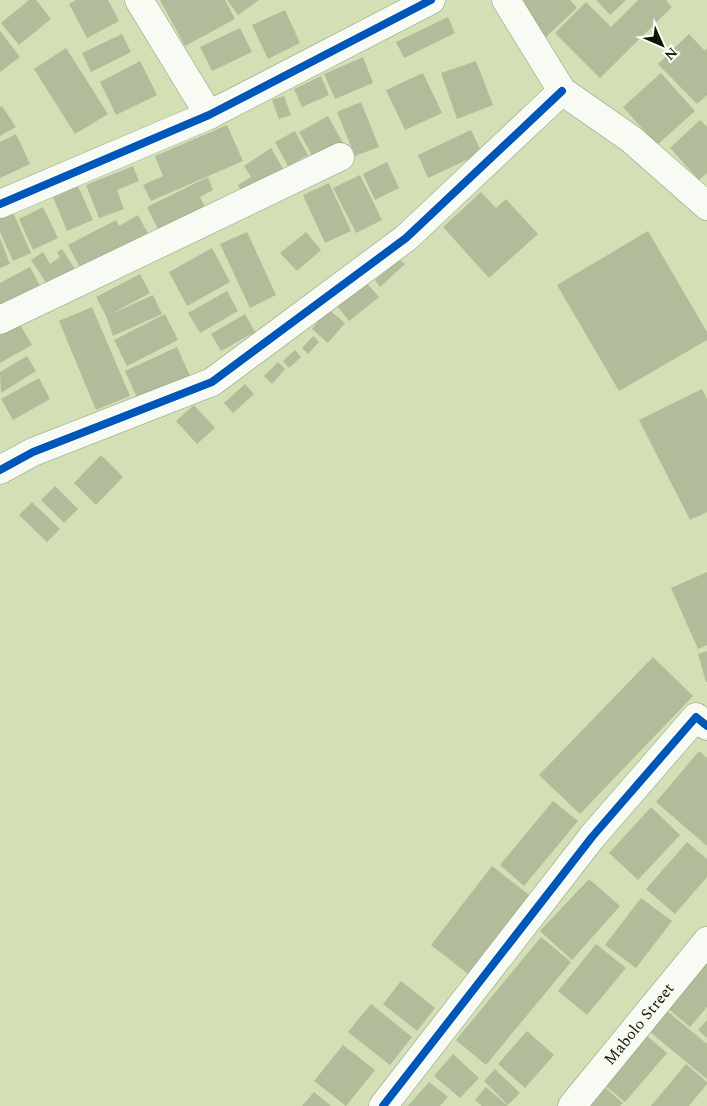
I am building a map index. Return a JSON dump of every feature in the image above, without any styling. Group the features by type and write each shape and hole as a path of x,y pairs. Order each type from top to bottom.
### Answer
{"street":[{"path":"139,0 209,115"},
{"path":"0,204 209,115 431,0"},
{"path":"506,0 562,91 631,139 707,206"},
{"path":"0,470 33,452 212,382 406,238 562,91"},
{"path":"0,320 340,157"},
{"path":"383,1106 592,837 696,717 707,726"},
{"name":"Mabolo Street","path":"572,1106 707,941"}],"building":[{"path":"29,0 36,0 51,19 19,45 1,23"},
{"path":"76,0 108,0 119,21 87,38 69,4"},
{"path":"160,0 225,0 235,19 185,46"},
{"path":"227,0 259,0 238,15"},
{"path":"510,0 570,0 577,8 546,37"},
{"path":"596,0 626,0 610,15"},
{"path":"638,0 666,0 672,7 600,78 555,33 586,2 611,27"},
{"path":"285,10 300,43 268,59 252,25"},
{"path":"448,17 455,33 404,58 396,42"},
{"path":"240,28 252,52 212,71 200,47"},
{"path":"0,31 20,57 0,72"},
{"path":"122,34 131,52 91,72 82,53"},
{"path":"689,34 705,51 707,48 707,95 697,104 658,64"},
{"path":"66,48 108,114 75,134 34,69"},
{"path":"363,57 373,83 335,99 324,74"},
{"path":"140,61 157,95 116,115 100,82"},
{"path":"476,61 493,105 457,119 441,73"},
{"path":"423,73 442,113 405,130 386,90"},
{"path":"661,73 695,111 657,145 623,107"},
{"path":"321,76 329,95 302,107 294,89"},
{"path":"284,96 291,115 279,119 272,100"},
{"path":"361,102 379,147 355,156 337,112"},
{"path":"2,106 16,127 0,136 0,107"},
{"path":"328,116 343,143 314,159 299,132"},
{"path":"700,120 707,127 707,173 699,180 670,148"},
{"path":"227,125 243,161 151,201 143,185 163,176 155,156"},
{"path":"471,130 482,153 428,178 418,155"},
{"path":"295,131 308,155 288,166 275,142"},
{"path":"16,134 30,164 0,178 0,142"},
{"path":"271,148 285,172 245,197 238,185 251,177 244,166"},
{"path":"387,162 399,188 375,200 363,174"},
{"path":"133,166 139,181 117,190 124,209 99,218 86,185"},
{"path":"360,175 382,220 356,233 333,188"},
{"path":"208,177 213,190 200,197 207,211 160,233 147,207"},
{"path":"329,183 351,231 325,243 303,195"},
{"path":"78,186 93,220 67,231 53,197"},
{"path":"481,192 496,208 506,199 538,234 489,278 443,227"},
{"path":"43,207 58,238 33,250 19,219"},
{"path":"12,210 31,253 13,261 0,232 0,215"},
{"path":"138,215 151,239 84,275 68,245 116,220 119,226"},
{"path":"648,231 707,332 707,340 619,391 557,285"},
{"path":"247,232 276,295 250,308 220,244"},
{"path":"306,232 321,250 297,271 280,253"},
{"path":"0,238 10,264 0,268"},
{"path":"212,248 230,282 187,306 169,272"},
{"path":"62,249 75,269 49,287 31,260 43,252 50,264 60,257 57,252"},
{"path":"400,260 405,264 380,287 375,280"},
{"path":"30,267 40,286 0,307 0,283"},
{"path":"140,274 150,293 109,315 153,295 162,314 113,336 106,316 96,297"},
{"path":"365,281 379,297 349,321 337,306"},
{"path":"227,291 238,311 200,333 188,313"},
{"path":"92,307 130,396 96,410 59,321"},
{"path":"328,309 345,323 328,343 312,329"},
{"path":"165,314 178,340 127,366 114,340"},
{"path":"245,314 255,332 221,351 211,334"},
{"path":"19,323 32,345 0,363 0,335"},
{"path":"313,336 319,342 308,354 302,348"},
{"path":"177,347 190,376 138,400 125,371"},
{"path":"295,350 301,357 289,368 283,361"},
{"path":"27,356 36,371 1,393 0,372"},
{"path":"278,362 285,369 272,384 264,376"},
{"path":"39,378 50,399 13,420 1,399"},
{"path":"245,384 254,394 233,413 224,403"},
{"path":"702,389 707,399 707,512 690,520 639,420"},
{"path":"194,405 215,428 197,444 176,421"},
{"path":"101,455 123,477 96,505 74,483"},
{"path":"55,486 78,509 64,523 41,500"},
{"path":"32,502 60,529 47,542 19,515"},
{"path":"707,572 707,645 698,649 671,588"},
{"path":"707,651 707,682 706,682 698,654"},
{"path":"653,657 693,696 580,814 539,775"},
{"path":"699,751 707,758 707,846 656,802"},
{"path":"553,801 578,821 524,886 500,865"},
{"path":"651,807 680,835 638,880 609,853"},
{"path":"687,842 707,859 707,877 675,914 646,889"},
{"path":"492,866 529,895 468,974 431,945"},
{"path":"589,879 620,906 572,960 540,931"},
{"path":"641,898 672,921 636,968 605,945"},
{"path":"541,937 571,962 486,1065 456,1040"},
{"path":"596,944 626,968 587,1015 558,991"},
{"path":"707,958 707,1007 690,1027 666,1007"},
{"path":"401,981 435,1008 417,1031 383,1004"},
{"path":"371,1004 412,1037 390,1065 348,1032"},
{"path":"667,1011 707,1044 707,1079 650,1032"},
{"path":"707,1020 707,1038 698,1030"},
{"path":"527,1031 554,1055 525,1088 498,1064"},
{"path":"645,1034 667,1053 625,1102 603,1084"},
{"path":"343,1045 375,1070 346,1106 314,1081"},
{"path":"453,1054 479,1078 460,1098 434,1076"},
{"path":"686,1064 707,1082 689,1106 651,1106"},
{"path":"495,1069 520,1093 508,1105 484,1081"},
{"path":"429,1082 448,1097 440,1106 408,1106"},
{"path":"603,1086 623,1103 620,1106 586,1106"},
{"path":"486,1087 508,1106 482,1106 475,1100"},
{"path":"314,1092 331,1106 302,1106"}],"cycle path":[{"path":"0,204 209,115 431,0"},
{"path":"0,470 33,452 212,382 406,238 562,91"},
{"path":"383,1106 592,837 696,717 707,726"}]}
